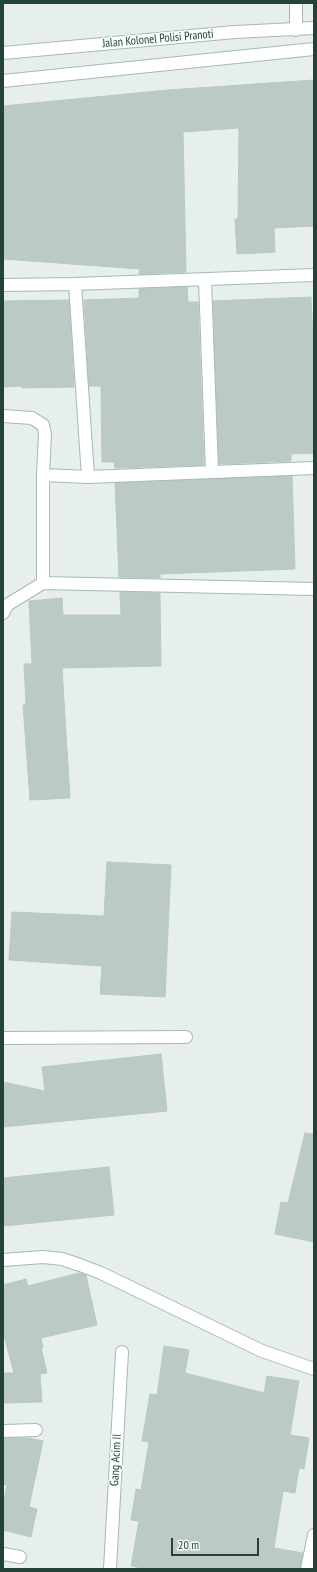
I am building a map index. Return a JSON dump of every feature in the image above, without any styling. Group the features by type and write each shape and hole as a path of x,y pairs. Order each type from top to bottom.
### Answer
{"street":[{"path":"296,3 296,30"},
{"name":"Jalan Kolonel Polisi Pranoti","path":"3,53 235,32 314,28"},
{"path":"3,81 314,49"},
{"path":"3,285 205,280 314,275"},
{"path":"205,280 212,472"},
{"path":"75,284 88,477"},
{"path":"3,416 32,418 43,425 45,434 43,475 44,583"},
{"path":"43,475 88,477 314,468"},
{"path":"3,613 7,604 44,583 314,589"},
{"path":"3,1038 186,1037"},
{"path":"3,1260 43,1257 62,1259 80,1265 262,1351 314,1369"},
{"name":"Gang Acim II","path":"110,1569 122,1352"},
{"path":"3,1431 36,1430"},
{"path":"307,1569 314,1535"},
{"path":"3,1554 20,1557"}],"building":[{"path":"314,80 314,226 274,228 275,252 237,254 235,219 238,219 239,128 183,132 186,272 139,274 140,269 3,259 3,106 168,90"},
{"path":"187,287 188,302 198,302 204,465 115,468 114,462 102,462 101,386 89,386 84,300 139,298 139,289"},
{"path":"311,297 314,361 314,453 291,454 291,461 219,464 213,301"},
{"path":"69,300 74,387 3,387 3,301"},
{"path":"292,476 295,569 160,574 160,578 119,577 115,483"},
{"path":"120,592 160,593 161,666 62,668 70,798 30,800 23,705 26,705 24,664 32,664 29,601 62,598 63,615 121,615"},
{"path":"107,862 171,865 165,997 100,994 102,966 9,960 12,912 104,916"},
{"path":"161,1054 167,1111 3,1127 3,1082 45,1091 42,1067"},
{"path":"305,1133 314,1134 314,1242 275,1234 281,1202 288,1203"},
{"path":"109,1167 114,1215 3,1226 3,1178"},
{"path":"79,1273 86,1275 97,1325 41,1338 43,1347 41,1347 47,1373 40,1374 42,1402 3,1403 3,1373 14,1373 3,1332 3,1285 26,1279 28,1286"},
{"path":"164,1346 189,1350 185,1373 264,1393 267,1376 299,1381 290,1435 309,1438 304,1469 299,1468 295,1493 283,1491 274,1548 303,1553 300,1569 148,1569 131,1566 139,1521 131,1520 136,1489 141,1490 149,1442 142,1441 150,1394 157,1395"},
{"path":"3,1438 29,1438 43,1441 29,1507 37,1509 31,1537 3,1530 3,1505 7,1485 3,1484"}]}
